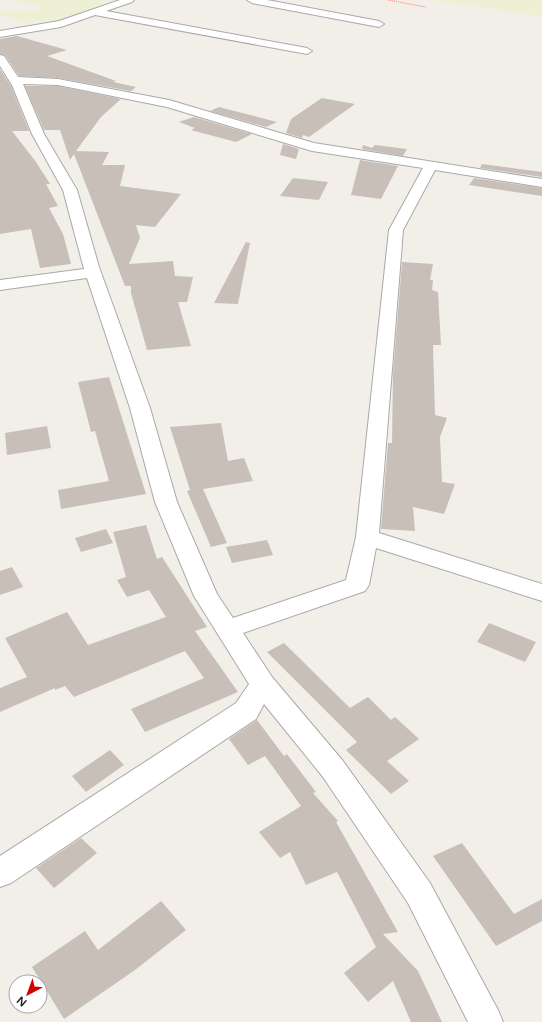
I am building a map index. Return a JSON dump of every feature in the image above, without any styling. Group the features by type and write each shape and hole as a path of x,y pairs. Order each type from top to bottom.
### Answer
{"street":[{"path":"0,34 61,24 129,0"},
{"path":"252,0 379,24"},
{"path":"94,12 307,52"},
{"path":"0,58 14,80 38,134 70,190 93,272 140,408 166,502 206,596 263,684 333,769 419,893 486,1022"},
{"path":"14,80 58,82 168,104 312,147 542,183"},
{"path":"227,629 357,585 367,537 396,230 431,166"},
{"path":"0,285 93,272"},
{"path":"367,537 542,593"},
{"path":"0,873 246,711 263,684"}],"path":[{"path":"388,0 426,7"}],"green space":[{"path":"14,0 103,0 98,2 107,4 61,24 45,20 17,23 19,19 10,19 12,16 1,16 2,10 36,11 40,7"},
{"path":"431,0 542,0 542,17"}],"building":[{"path":"17,36 67,50 47,56 116,81 113,82 136,87 131,91 58,78 19,76 5,55 0,54 0,39"},
{"path":"0,69 11,86 29,131 12,131 36,162 50,184 46,184 58,206 49,208 63,234 71,264 40,268 31,229 0,234"},
{"path":"25,86 58,86 121,99 101,117 76,151 109,152 102,165 125,165 120,186 181,194 155,227 136,225 140,238 129,264 173,261 175,276 193,277 187,302 178,302 191,346 147,350 131,293 131,286 125,286 74,154 70,160 60,130 44,130"},
{"path":"322,98 355,104 309,137 303,135 302,138 286,133 291,119"},
{"path":"219,107 277,122 266,127 210,111"},
{"path":"194,117 252,134 236,142 191,130 195,128 179,122"},
{"path":"283,144 299,149 296,159 280,155"},
{"path":"363,145 372,148 375,145 407,149 403,156 362,149"},
{"path":"360,160 398,166 381,199 351,195"},
{"path":"482,164 542,172 542,177 480,168"},
{"path":"293,178 328,182 319,200 280,196"},
{"path":"474,178 542,188 542,196 469,185"},
{"path":"246,242 250,243 238,304 214,303"},
{"path":"402,262 433,264 430,280 433,280 432,290 438,292 441,345 433,345 435,415 447,418 440,437 442,482 455,484 444,514 413,507 415,531 381,529 388,443 392,443 393,374"},
{"path":"109,377 146,494 61,509 58,490 109,481 95,431 91,432 78,382"},
{"path":"221,423 228,461 244,458 253,481 203,489 227,543 211,547 187,491 190,490 170,427"},
{"path":"47,426 51,448 7,455 5,433"},
{"path":"146,525 157,559 162,557 207,627 195,631 238,692 145,732 131,709 204,678 185,651 74,697 65,686 55,690 55,688 0,712 0,688 27,677 5,638 67,612 88,645 166,617 149,590 127,597 117,580 126,577 113,532"},
{"path":"106,529 113,543 81,552 75,538"},
{"path":"267,540 273,555 232,563 226,547"},
{"path":"12,567 23,587 0,595 0,571"},
{"path":"489,623 536,642 525,662 477,642"},
{"path":"284,643 350,708 368,697 391,720 395,717 419,739 387,761 409,781 391,794 346,750 357,742 267,652"},
{"path":"257,720 284,756 287,754 316,792 313,793 338,821 336,822 398,932 383,934 418,971 442,1022 411,1022 393,981 368,1002 344,973 376,947 337,872 306,885 290,852 280,858 259,832 301,806 265,756 248,765 229,739"},
{"path":"110,750 124,765 86,792 72,776"},
{"path":"81,838 97,853 54,888 36,868"},
{"path":"462,843 514,914 542,899 542,921 496,946 433,856"},
{"path":"161,901 186,930 135,970 64,1019 48,993 48,974 36,974 32,967 85,931 98,950"}]}
